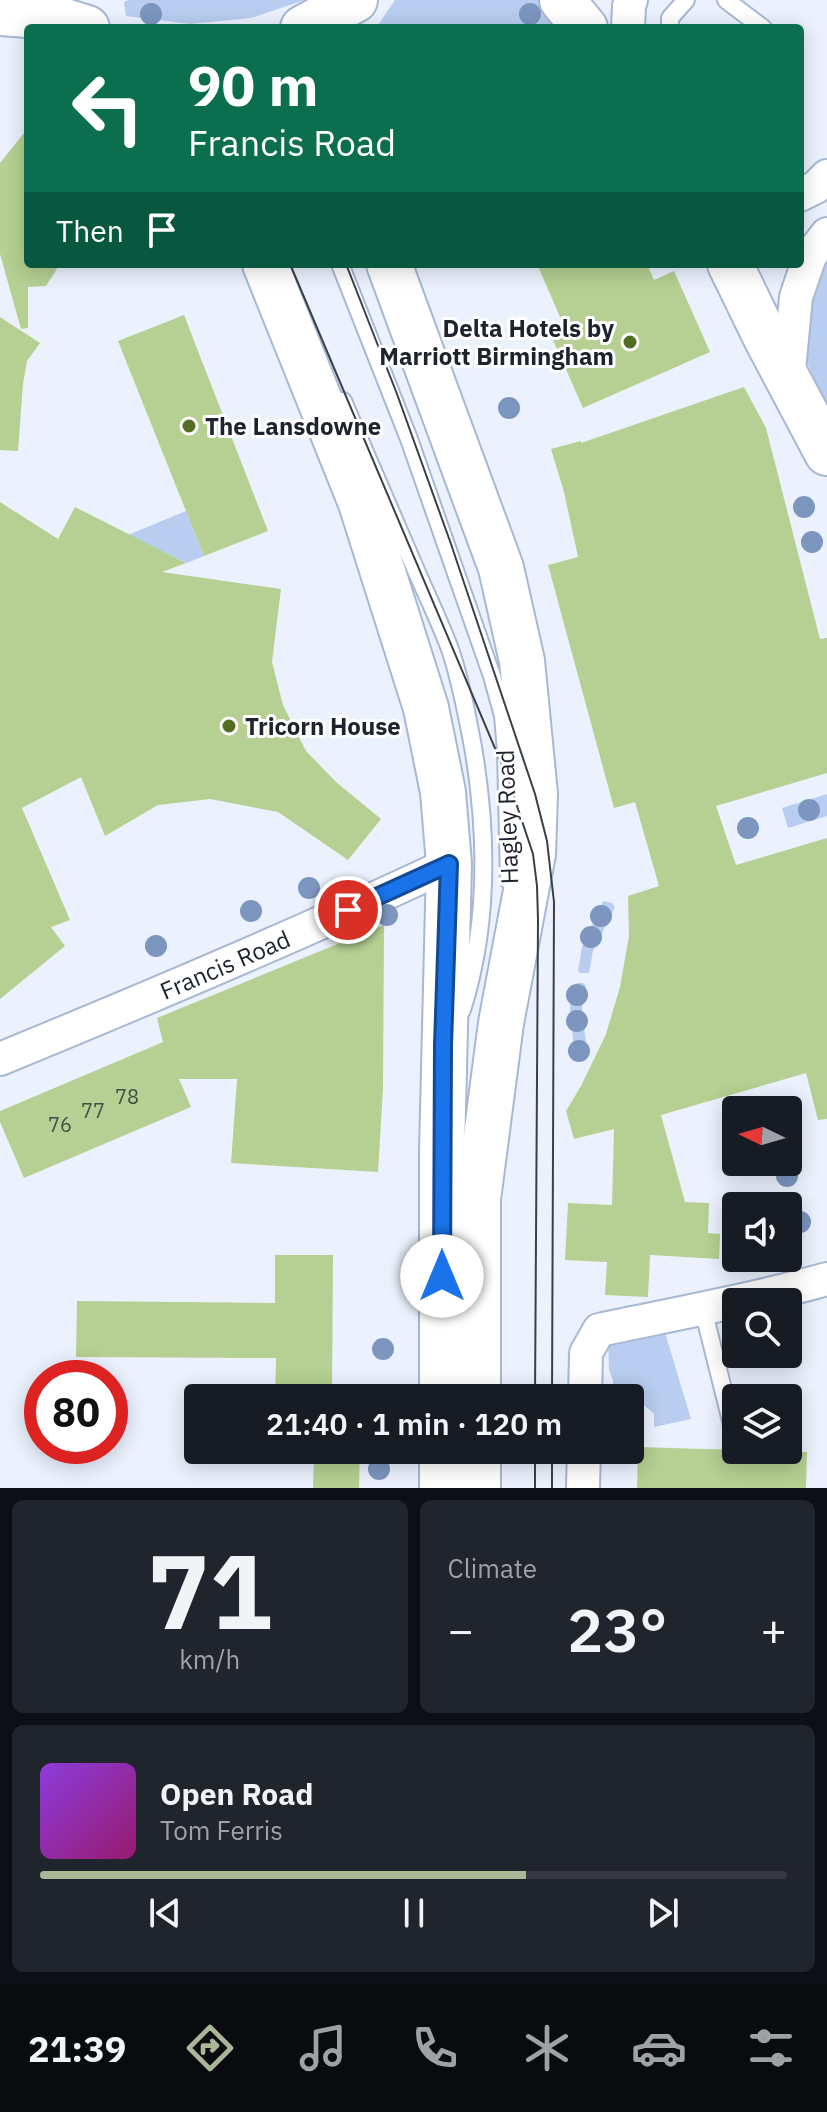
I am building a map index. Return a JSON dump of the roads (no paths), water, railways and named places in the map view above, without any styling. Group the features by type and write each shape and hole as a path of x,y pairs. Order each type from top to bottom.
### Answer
{"main road":[{"path":"311,24 357,0"},
{"path":"348,24 357,0"},
{"path":"562,0 582,24"},
{"path":"0,13 58,15"},
{"name":"Hagley Road","path":"267,268 361,503 426,708 443,792 449,864 441,1177 442,1384"},
{"path":"390,268 501,568 522,661 535,794 533,854 501,1023"},
{"path":"732,268 827,453"},
{"name":"Hagley Road","path":"478,1384 478,1199 501,1023"},
{"path":"442,1464 442,1488"},
{"path":"478,1464 478,1488"}],"street":[{"path":"628,24 631,0"},
{"path":"804,193 827,176"},
{"path":"788,380 796,297 810,256 827,234"},
{"name":"Francis Road","path":"0,1059 148,998 449,864"},
{"path":"585,1384 586,1353 599,1330 772,1294 827,1279"},
{"path":"583,1488 584,1464"}],"lane":[{"path":"670,24 670,18 686,0"},
{"path":"726,0 758,24"},
{"name":"Hagley Road","path":"342,268 409,439 492,676 503,716 508,779 509,911 501,1023"},
{"name":"Hagley Road","path":"339,392 450,649 468,719 480,790 483,895 472,978 462,1011 443,1045"},
{"path":"703,1309 722,1385"}],"tram line":[{"path":"292,268 508,779 533,854 538,920 535,1384"},
{"path":"348,268 451,544 535,794 547,841 554,902 552,1384"},
{"path":"535,1464 535,1488"},
{"path":"552,1464 552,1488"}],"place":[{"name":"Delta Hotels by Marriott Birmingham","path":"630,342"},
{"name":"The Lansdowne","path":"189,426"},
{"name":"Tricorn House","path":"229,726"}]}
